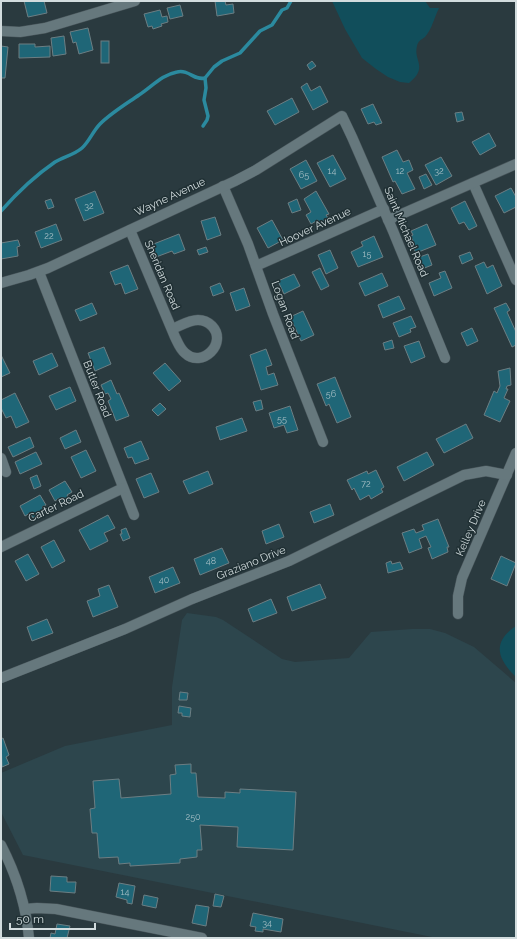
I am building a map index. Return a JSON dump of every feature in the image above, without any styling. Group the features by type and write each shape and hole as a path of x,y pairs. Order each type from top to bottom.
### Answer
{"street":[{"path":"1,31 20,32 40,29 135,1"},
{"name":"Wayne Avenue","path":"1,283 39,272 256,170 342,116"},
{"name":"Saint Michael Road","path":"342,116 384,209 445,358"},
{"path":"388,220 516,164"},
{"path":"473,183 516,280"},
{"name":"Logan Road","path":"223,186 256,266 324,442"},
{"name":"Hoover Avenue","path":"256,266 384,209"},
{"name":"Sheridan Road","path":"130,230 172,329 182,350 190,356 197,358 204,357 211,353 215,347 217,339 215,332 212,326 206,322 194,320 172,329"},
{"name":"Butler Road","path":"39,272 134,515"},
{"name":"Kelley Drive","path":"458,614 458,596 462,578 516,453"},
{"path":"1,458 6,472"},
{"name":"Graziano Drive","path":"1,678 125,629 192,599 289,561 464,475 486,471 507,475"},
{"name":"Carter Road","path":"1,547 123,488"},
{"path":"1,845 14,873 25,909 29,938"},
{"path":"25,909 56,909 202,938"}],"shaded area":[{"path":"332,1 425,1 430,8 439,8 425,37 417,44 416,51 419,68 415,77 409,83 400,82 388,77 362,58 345,29"},
{"path":"187,613 216,617 223,620 282,659 295,662 349,658 371,632 430,629 445,633 474,647 516,683 516,938 437,938 23,855 1,812 1,773 65,746 172,725 172,687 182,620"},
{"path":"516,626 516,677 501,658 500,645 508,632"}],"building":[{"path":"24,1 44,1 47,13 28,17"},
{"path":"215,1 225,1 226,5 233,4 234,13 217,16"},
{"path":"180,5 183,16 170,19 167,8"},
{"path":"160,10 162,17 167,16 168,22 153,29 152,26 148,27 144,14"},
{"path":"88,28 93,50 79,54 76,42 73,43 70,32"},
{"path":"64,36 66,54 53,56 51,38"},
{"path":"101,41 109,41 109,63 101,63"},
{"path":"19,44 35,44 35,47 50,46 50,57 19,58"},
{"path":"1,46 8,47 5,78 1,78"},
{"path":"312,61 316,66 310,70 307,65"},
{"path":"307,83 311,91 320,86 328,102 313,110 301,87"},
{"path":"292,98 299,112 275,125 267,111"},
{"path":"373,104 382,123 376,125 374,122 368,124 361,109"},
{"path":"462,112 464,120 457,122 455,113"},
{"path":"489,133 496,146 480,155 472,142"},
{"path":"397,150 403,162 409,160 413,170 407,173 415,189 402,194 395,181 393,182 382,157"},
{"path":"333,155 346,179 330,187 317,163"},
{"path":"441,157 452,176 436,185 425,165"},
{"path":"306,160 317,181 301,189 290,169"},
{"path":"426,174 432,185 424,189 419,177"},
{"path":"511,188 516,197 516,207 504,213 495,196"},
{"path":"95,191 104,213 84,221 75,199"},
{"path":"316,191 329,214 326,215 328,218 320,223 318,220 311,224 306,215 311,212 304,199"},
{"path":"51,199 54,207 48,209 45,201"},
{"path":"297,199 301,210 292,213 288,203"},
{"path":"465,201 477,226 469,230 464,222 459,224 451,208"},
{"path":"215,217 221,235 207,240 201,221"},
{"path":"272,220 283,240 268,248 257,228"},
{"path":"56,224 62,240 41,248 35,232"},
{"path":"427,224 436,245 416,253 412,245 414,244 411,231"},
{"path":"179,234 185,250 174,254 172,251 156,257 151,245"},
{"path":"374,236 383,257 358,267 351,252 363,246 361,242"},
{"path":"18,240 20,246 17,247 18,256 1,259 1,243"},
{"path":"206,247 208,252 199,255 197,250"},
{"path":"330,250 338,268 326,274 318,255"},
{"path":"470,252 473,259 462,264 459,256"},
{"path":"428,254 432,265 422,269 417,258"},
{"path":"484,262 487,268 493,265 502,286 487,294 475,266"},
{"path":"128,265 138,289 125,294 121,283 115,285 110,272"},
{"path":"320,268 329,286 321,290 312,272"},
{"path":"445,271 452,288 434,296 429,283 441,278 439,273"},
{"path":"382,273 388,286 365,296 359,283"},
{"path":"294,274 300,286 284,294 278,281"},
{"path":"220,283 224,292 213,296 210,287"},
{"path":"244,288 250,306 236,311 230,293"},
{"path":"399,296 405,309 383,318 378,305"},
{"path":"92,303 97,314 80,321 75,310"},
{"path":"506,303 510,310 507,312 516,332 516,345 512,347 494,308"},
{"path":"303,311 314,335 301,341 290,317"},
{"path":"411,316 416,327 410,329 411,332 399,337 393,323"},
{"path":"472,328 478,341 467,346 461,333"},
{"path":"392,340 394,348 385,350 383,343"},
{"path":"419,341 425,357 411,363 404,346"},
{"path":"104,347 111,364 95,371 88,353"},
{"path":"266,349 272,365 266,367 268,375 274,373 278,385 261,390 250,355"},
{"path":"52,353 58,366 39,375 33,361"},
{"path":"1,355 10,373 1,377"},
{"path":"165,363 181,381 169,391 153,373"},
{"path":"510,368 511,385 507,386 506,389 508,389 504,398 510,401 500,422 484,415 494,391 497,393 500,386 498,371"},
{"path":"335,377 351,417 337,423 329,404 326,406 317,384"},
{"path":"111,380 117,394 119,393 129,416 116,421 108,401 111,399 108,393 105,394 101,385"},
{"path":"70,387 76,401 56,410 49,396"},
{"path":"15,393 29,422 16,428 11,416 6,418 1,408 1,400"},
{"path":"261,400 263,409 256,411 253,402"},
{"path":"160,403 166,409 158,416 152,410"},
{"path":"290,406 298,430 287,433 284,425 274,428 269,413"},
{"path":"242,418 247,431 220,440 216,427"},
{"path":"466,424 473,438 444,453 436,439"},
{"path":"76,430 81,442 65,449 60,438"},
{"path":"30,437 34,447 13,457 8,447"},
{"path":"141,441 149,459 135,464 132,457 128,458 124,448"},
{"path":"86,450 96,471 81,478 71,457"},
{"path":"36,452 42,464 20,474 15,462"},
{"path":"427,452 434,465 404,481 397,467"},
{"path":"376,470 384,487 381,489 383,492 371,499 369,495 360,500 354,488 352,490 347,480 367,471 368,474"},
{"path":"208,471 213,484 189,494 183,481"},
{"path":"151,473 159,492 144,498 136,479"},
{"path":"37,475 41,486 34,489 30,478"},
{"path":"65,481 72,492 67,495 70,500 63,504 59,498 55,501 49,490"},
{"path":"40,495 46,505 42,507 45,512 33,518 30,513 25,516 20,506"},
{"path":"330,504 334,515 314,523 310,512"},
{"path":"108,515 115,528 104,533 108,541 90,550 79,530"},
{"path":"438,519 449,547 447,547 448,552 432,559 428,548 431,547 426,536 419,539 422,548 409,553 402,533 414,529 416,533 424,530 422,525"},
{"path":"279,524 284,537 266,544 262,531"},
{"path":"126,528 130,538 123,541 120,534 122,534 121,530"},
{"path":"54,540 65,561 52,568 41,547"},
{"path":"222,548 229,563 200,575 194,559"},
{"path":"28,554 39,574 26,581 15,561"},
{"path":"501,556 516,563 507,586 491,579"},
{"path":"391,561 392,564 400,562 403,569 388,573 386,563"},
{"path":"173,567 180,583 155,593 149,577"},
{"path":"320,584 326,598 292,611 287,597"},
{"path":"109,585 118,607 93,617 87,601 100,596 98,589"},
{"path":"271,599 277,613 253,622 248,609"},
{"path":"47,619 53,633 32,641 27,627"},
{"path":"180,692 188,693 187,700 179,700"},
{"path":"179,706 191,708 190,717 182,716 182,713 178,713"},
{"path":"3,738 9,755 6,757 9,764 2,767 1,739"},
{"path":"191,764 191,773 196,773 198,797 225,798 225,792 240,793 240,789 296,792 293,850 237,847 238,827 200,825 202,850 197,850 197,857 180,859 180,863 130,866 130,863 119,864 118,857 99,858 97,833 92,833 90,809 95,808 93,781 119,779 121,798 171,794 170,775 176,774 175,765"},
{"path":"51,876 67,877 67,882 76,882 75,893 50,891"},
{"path":"119,883 135,886 132,904 127,903 127,900 116,897"},
{"path":"215,894 224,896 221,907 213,906"},
{"path":"144,895 158,898 156,908 142,905"},
{"path":"196,905 209,907 206,926 192,923"},
{"path":"253,913 283,919 281,932 263,929 263,932 255,931 256,927 250,926"},
{"path":"57,924 70,926 67,938 50,938 51,933 55,934"}],"waterway":[{"path":"1,211 26,185 48,167 82,148 104,120 114,112 144,92 161,78 171,74 185,72 198,78 205,78 214,67 222,61 240,53 260,31 272,25 282,10 287,8 291,1"},
{"path":"203,126 208,116 204,100 206,88 205,78"}]}
